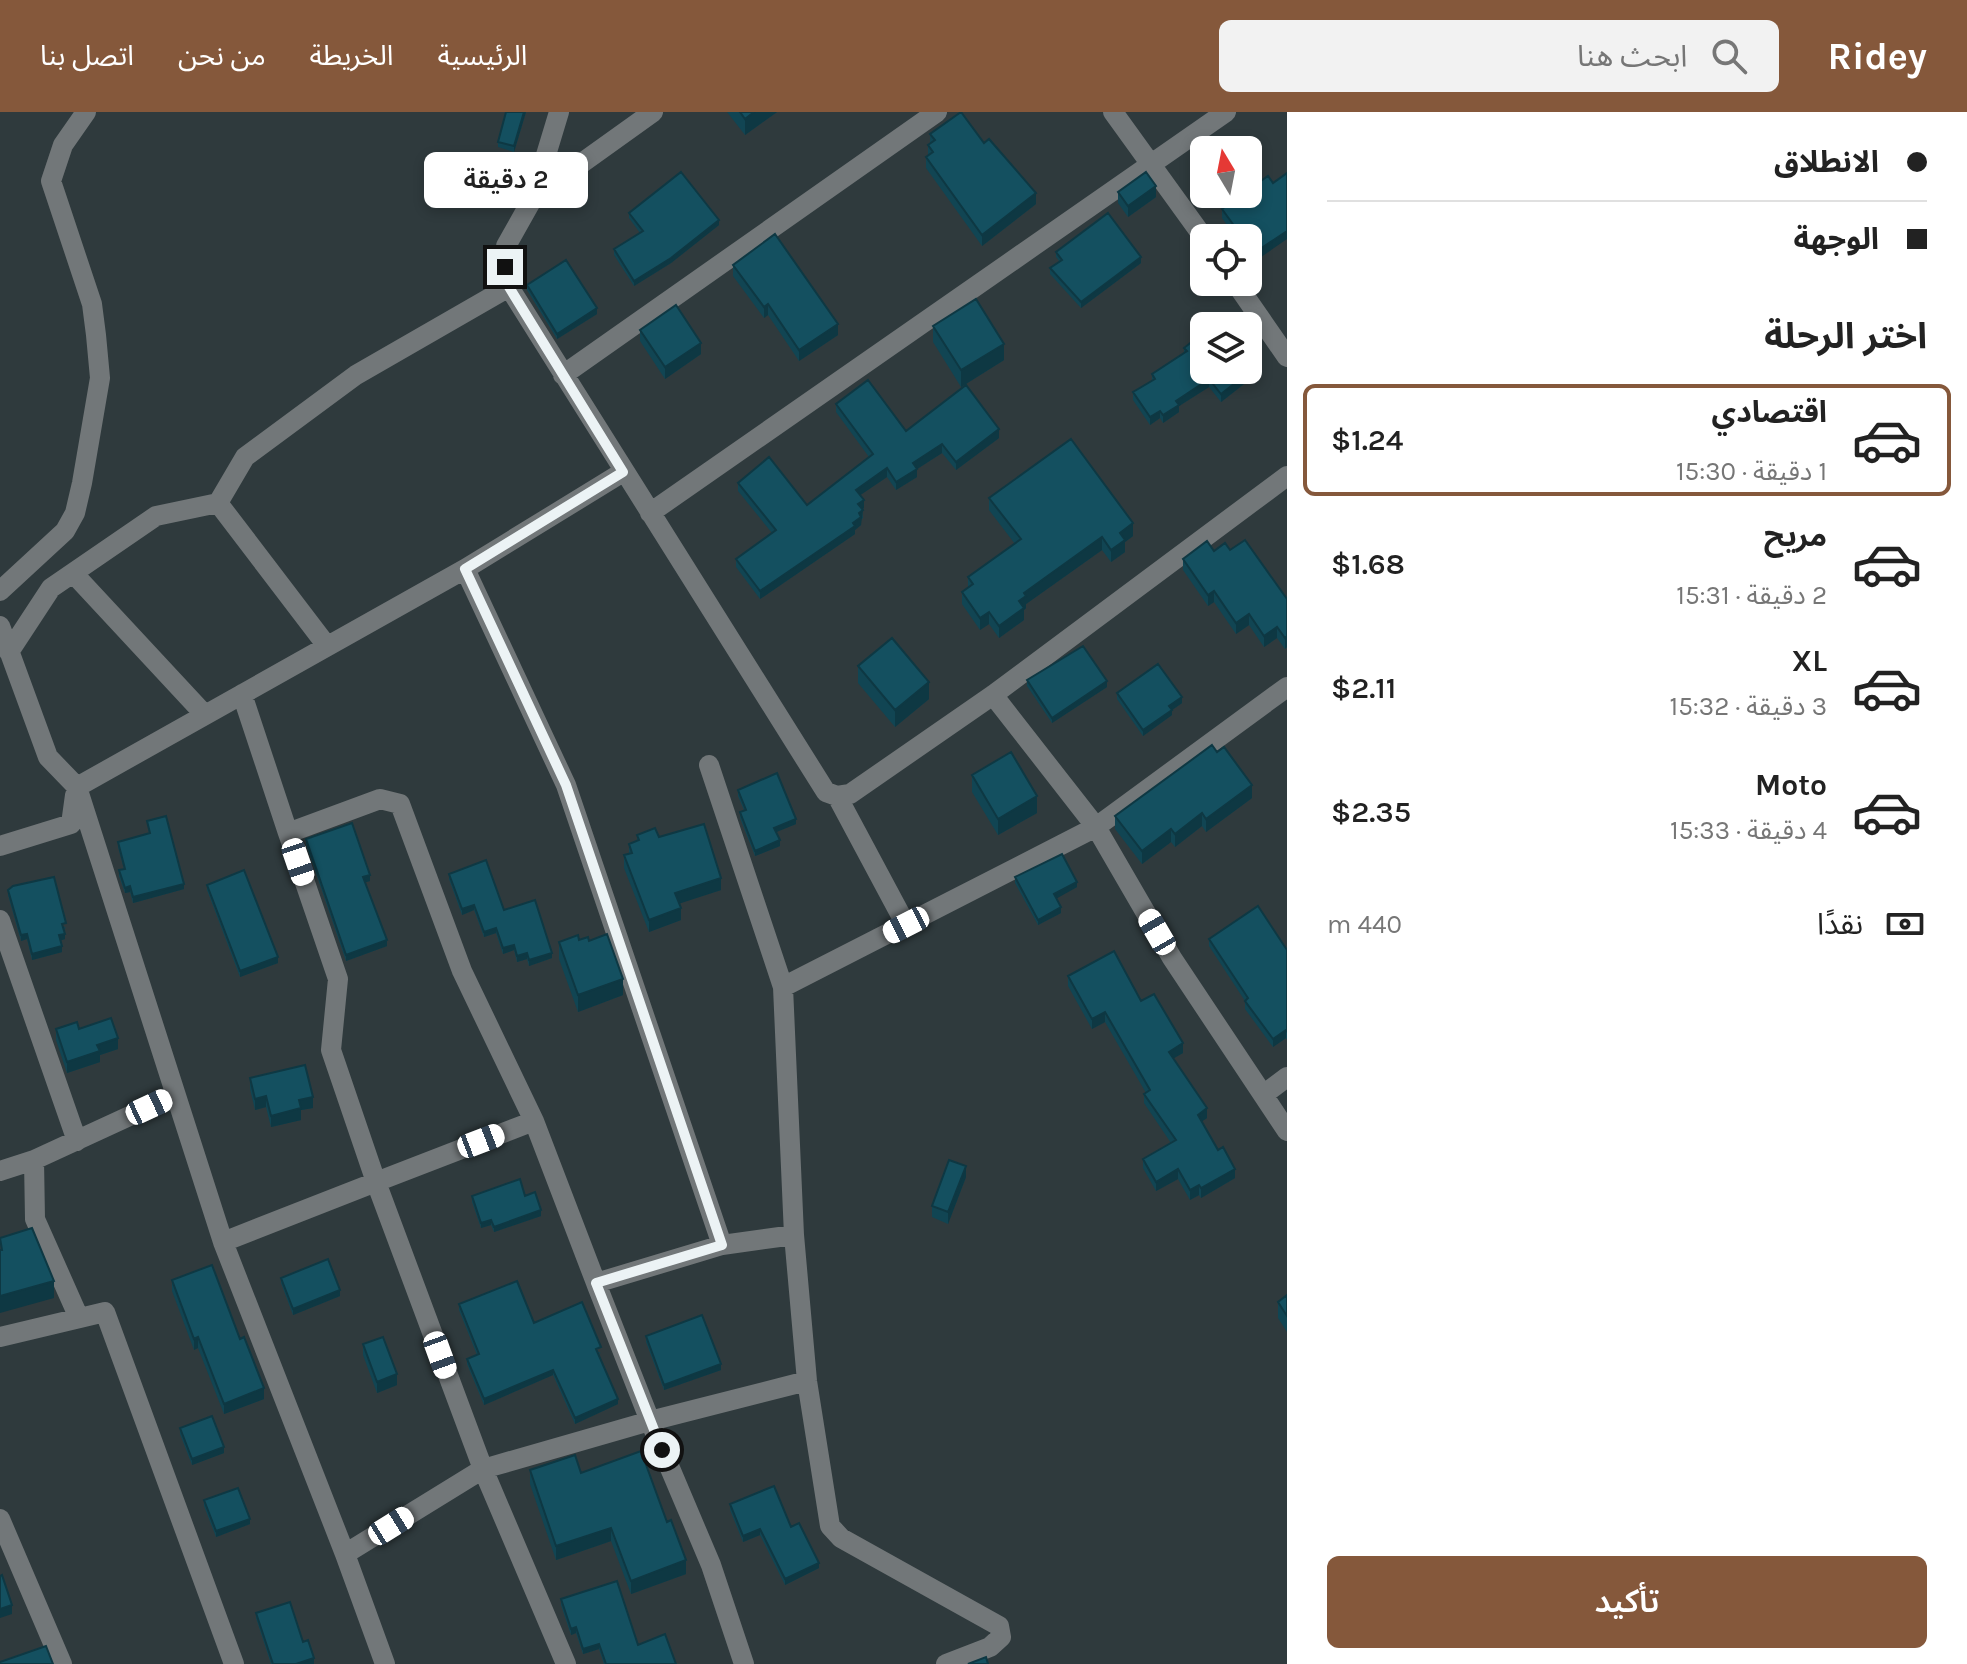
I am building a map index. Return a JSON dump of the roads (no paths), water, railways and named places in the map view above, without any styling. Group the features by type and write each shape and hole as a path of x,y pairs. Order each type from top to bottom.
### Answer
{"street":[{"path":"0,591 65,531 75,513 82,483 100,378 96,335 92,304 51,181 63,145 86,112"},
{"path":"559,112 533,198 506,246 509,287 826,792 837,796 850,794 993,695 1287,476"},
{"path":"533,198 653,112"},
{"path":"563,375 937,112"},
{"path":"1113,112 1194,224"},
{"path":"650,513 1226,112"},
{"path":"9,652 51,588 156,516 218,503 245,457 257,448 356,375 509,287"},
{"path":"1245,296 1287,357"},
{"path":"77,787 465,569 623,472"},
{"path":"218,503 327,646"},
{"path":"465,569 566,785 722,1245"},
{"path":"73,573 205,715"},
{"path":"0,626 48,757 77,787 173,1096 223,1242 385,1664"},
{"path":"783,987 1096,827 1287,687"},
{"path":"242,694 338,979 331,1050 376,1182 483,1469 566,1664"},
{"path":"993,695 1096,827 1172,958 1287,1131"},
{"path":"709,765 783,987 794,1235 807,1381 830,1526 841,1538 999,1626 1001,1637 990,1647 946,1664"},
{"path":"0,846 71,824 77,787"},
{"path":"837,796 906,925"},
{"path":"288,833 380,799 400,804 462,971 534,1121 650,1421 711,1565 744,1664"},
{"path":"0,920 77,1141"},
{"path":"1263,1095 1287,1077"},
{"path":"0,1171 34,1160 173,1096"},
{"path":"223,1242 534,1121"},
{"path":"34,1160 35,1219 79,1318"},
{"path":"596,1283 722,1245 794,1235"},
{"path":"0,1337 105,1312 234,1664"},
{"path":"345,1554 483,1469 650,1421 807,1381"},
{"path":"0,1519 62,1664"}]}
